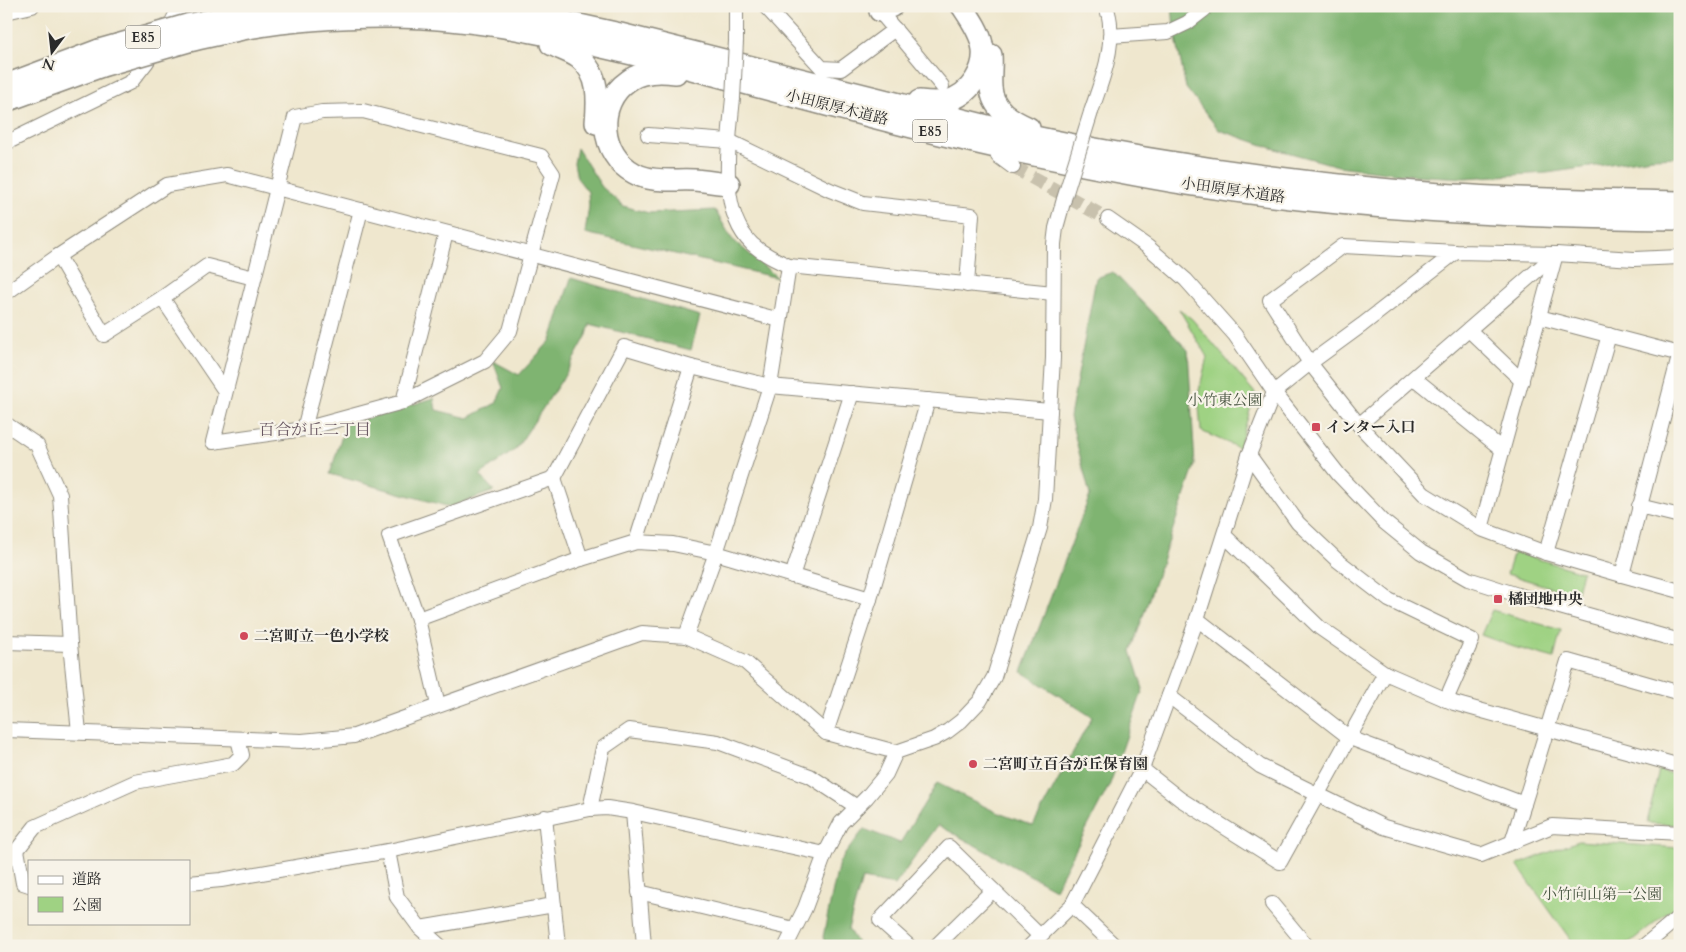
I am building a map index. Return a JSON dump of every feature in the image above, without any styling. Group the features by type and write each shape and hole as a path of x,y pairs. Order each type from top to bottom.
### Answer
{"highway":[{"name":"小田原厚木道路","path":"6,101 101,58 185,24 248,12 294,6"},
{"name":"小田原厚木道路","path":"468,6 542,17 629,36 1067,144 1192,166 1320,182 1422,192 1561,200 1680,202"},
{"path":"796,78 871,94 930,103 947,101 962,95 973,84 980,71 983,57 983,46 978,32 962,6"},
{"path":"974,6 990,34 992,62 990,88 995,103 1003,114 1014,122 1067,144"},
{"name":"小田原厚木道路","path":"185,24 260,26 319,19 387,16 452,20 531,32 614,49 997,147 1188,184 1318,201 1439,211 1562,218 1680,219"},
{"path":"531,32 579,58 591,72 596,85 598,100 596,138 601,154 611,169 625,179 640,186 657,189 684,189 728,184"},
{"name":"小田原厚木道路","path":"6,85 101,58"},
{"path":"717,76 663,72 645,74 628,80 616,91 608,106 605,122 606,138 611,152 620,165 636,174 652,179 695,180 728,184"}],"street":[{"path":"6,12 32,6"},
{"path":"736,6 736,41 728,184 733,213 740,228 751,243 767,255 789,266 1053,293"},
{"path":"765,6 822,68 841,69 895,29"},
{"path":"6,730 302,741 354,736 642,633 686,636 745,662 826,734 896,752 934,739 948,731 961,721 980,701 994,677 1040,528 1045,499 1053,358 1054,244 1056,228 1110,46 1110,25 1106,6"},
{"path":"883,7 895,29 942,86"},
{"path":"1110,36 1168,32 1188,23 1204,10"},
{"path":"6,143 131,82 160,42 185,24"},
{"path":"363,111 541,156 553,174 532,255 510,331 484,361 403,402 304,429 213,442 295,117 322,112 363,111"},
{"path":"648,135 729,141 830,190 863,203 972,215 967,285"},
{"path":"998,156 1013,167"},
{"path":"6,293 58,256 167,186 227,175 780,320"},
{"path":"304,429 361,210"},
{"path":"1108,219 1148,247 1186,280 1235,334 1274,392 1339,475 1384,522 1421,552 1468,579 1680,642"},
{"path":"403,402 446,233"},
{"path":"1680,256 1634,258 1343,246 1270,300 1310,363 1359,425 1424,494 1481,529 1546,553 1680,591"},
{"path":"909,946 880,920 949,847 993,890 1035,941 1072,905 1142,769 1197,619 1249,455 1274,392 1456,252"},
{"path":"1481,529 1556,254"},
{"path":"1359,425 1556,254"},
{"path":"58,256 104,335 162,298 207,266 254,278"},
{"path":"686,636 716,553 770,386 789,266"},
{"path":"162,298 225,392"},
{"path":"1539,317 1680,353 1622,575"},
{"path":"1469,330 1522,381"},
{"path":"1546,553 1608,335"},
{"path":"438,705 418,619 389,536 554,478 624,347 692,367 770,386 1050,411"},
{"path":"636,542 692,367"},
{"path":"1414,378 1503,450"},
{"path":"792,576 852,393"},
{"path":"826,734 870,600 928,400"},
{"path":"6,424 37,445 60,495 70,644 79,732"},
{"path":"1249,455 1298,523 1337,560 1389,600 1472,640 1446,700"},
{"path":"554,478 581,559"},
{"path":"1640,506 1680,516"},
{"path":"1224,535 1320,628 1385,673 1446,700 1680,766"},
{"path":"418,619 581,559 636,542 672,544 716,553 870,600"},
{"path":"1197,619 1350,738 1524,804"},
{"path":"6,642 70,644"},
{"path":"1512,842 1568,661 1680,694"},
{"path":"1142,769 1180,798 1280,862 1385,673"},
{"path":"1169,696 1260,766 1384,827 1481,855 1552,826 1680,833"},
{"path":"590,809 603,748 629,730 718,742 810,776 857,807"},
{"path":"28,885 23,883 17,850 35,827 135,782 233,764 242,755 238,738"},
{"path":"786,946 805,908 825,854 841,823 886,774 896,752"},
{"path":"190,883 221,880 388,851 545,817 607,808 825,854"},
{"path":"632,812 644,946"},
{"path":"545,817 558,946"},
{"path":"388,851 397,897 420,928 440,946"},
{"path":"936,946 993,890"},
{"path":"639,892 794,929"},
{"path":"1272,904 1307,946"},
{"path":"420,928 554,905"},
{"path":"1072,905 1114,945"},
{"path":"1644,946 1680,916"}],"green space":[{"path":"1172,6 1680,6 1680,157 1652,158 1547,173 1464,178 1410,175 1338,166 1272,148 1219,130 1186,88 1174,28"},
{"path":"577,148 602,187 623,206 649,213 715,210 732,239 778,278 585,233 589,206 588,192 577,178 574,163"},
{"path":"1113,272 1188,350 1195,465 1131,651 1143,689 1110,784 1055,889 938,825 895,885 862,879 848,929 859,946 826,946 823,937 839,862 864,829 900,843 937,783 996,812 1033,826 1092,717 1022,672 1090,495 1070,417 1096,278"},
{"path":"571,278 700,316 691,350 590,324 587,335 565,375 516,449 480,475 494,491 450,507 330,474 345,425 434,398 436,410 468,418 496,403 503,388 493,361 519,375 551,340"},
{"name":"小竹東公園","path":"1179,309 1192,319 1255,393 1239,448 1201,431 1198,395 1207,357"},
{"path":"1514,552 1582,572 1576,595 1507,574"},
{"path":"1492,610 1561,630 1554,658 1514,647 1481,635"},
{"path":"1659,770 1680,776 1680,825 1647,823"},
{"name":"小竹向山第一公園","path":"1578,841 1680,848 1680,906 1668,912 1625,946 1575,946 1517,865"}],"tunnel":[{"path":"1013,167 1108,219"}],"place":[{"name":"インター入口","path":"1316,427"},
{"name":"橘団地中央","path":"1498,599"},
{"name":"二宮町立一色小学校","path":"244,636"},
{"name":"二宮町立百合が丘保育園","path":"973,764"}],"district":[{"name":"百合が丘二丁目","path":"315,429"}]}
